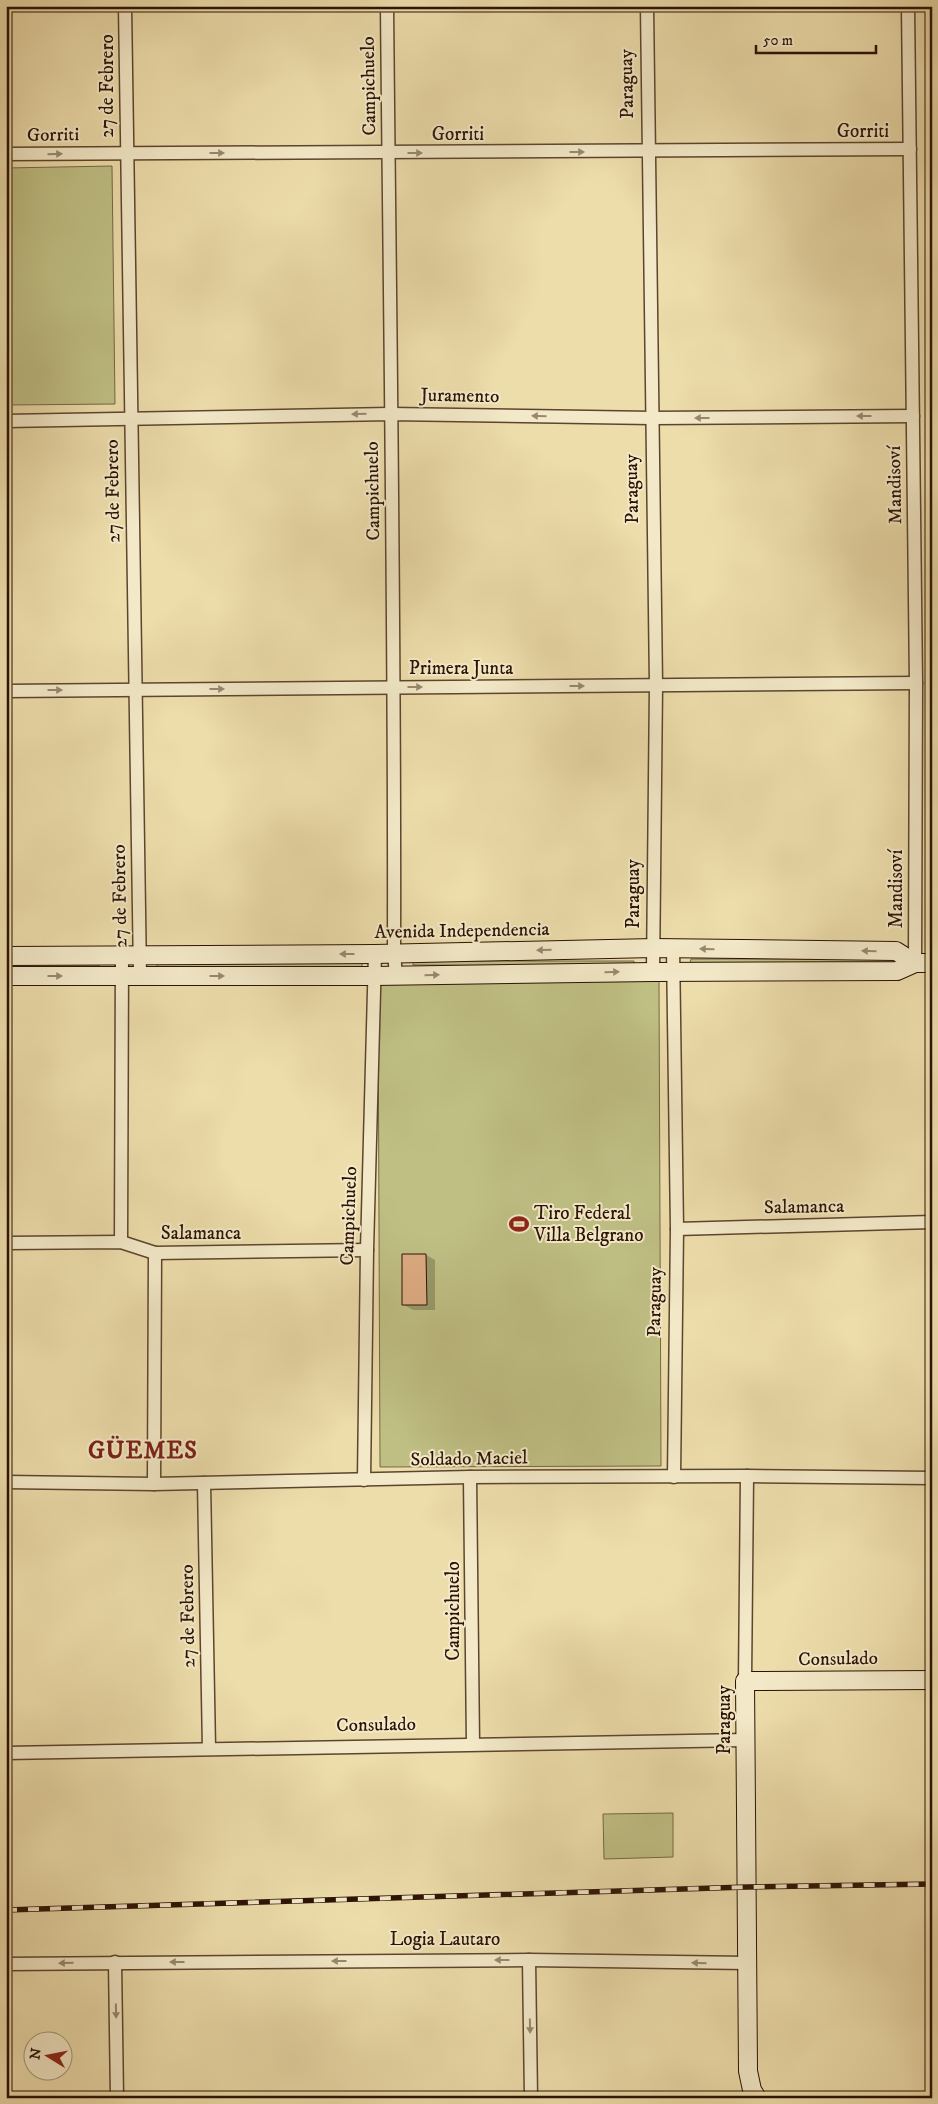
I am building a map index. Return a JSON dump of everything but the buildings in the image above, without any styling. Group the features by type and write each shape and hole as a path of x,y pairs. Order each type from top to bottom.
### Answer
{"street":[{"name":"27 de Febrero","path":"125,6 140,975"},
{"name":"Campichuelo","path":"387,6 390,414 395,688 394,953 396,976"},
{"name":"Paraguay","path":"647,6 656,686 653,972"},
{"name":"Mandisoví","path":"908,6 916,684 923,963"},
{"name":"Gorriti","path":"6,154 910,149"},
{"name":"Juramento","path":"6,421 131,417 390,414 652,418 913,416"},
{"name":"Primera Junta","path":"6,691 916,684"},
{"name":"Paraguay","path":"674,948 677,1229 674,1476"},
{"name":"Avenida Independencia","path":"6,956 375,954 674,948 896,951 923,963"},
{"name":"27 de Febrero","path":"121,1242 122,954"},
{"name":"Campichuelo","path":"364,1480 366,1250 375,954"},
{"path":"6,976 396,976 897,971 923,963"},
{"name":"Salamanca","path":"677,1229 932,1222"},
{"name":"Salamanca","path":"6,1243 121,1242 155,1253 366,1250"},
{"path":"154,1484 155,1253"},
{"name":"Soldado Maciel","path":"6,1482 154,1484 470,1477 674,1476 932,1478"},
{"name":"Paraguay","path":"747,1476 745,1681 748,1963"},
{"name":"Campichuelo","path":"470,1477 473,1744"},
{"name":"27 de Febrero","path":"204,1483 208,1748"},
{"name":"Consulado","path":"745,1681 932,1680"},
{"name":"Consulado","path":"6,1753 746,1740"},
{"path":"529,1960 531,2098"},
{"name":"Logia Lautaro","path":"6,1964 529,1960 748,1963"},
{"path":"115,1962 117,2098"},
{"path":"748,1963 748,2070 752,2090 757,2098"}],"green space":[{"path":"112,166 115,404 6,405 6,168"},
{"path":"691,959 895,959 895,963 690,963"},
{"path":"413,961 634,961 634,966 413,965"},
{"path":"157,962 362,962 362,967 157,967"},
{"path":"6,965 99,965 99,969 6,969"},
{"name":"Tiro Federal Villa Belgrano","path":"659,981 661,1466 380,1467 378,982"},
{"path":"673,1813 673,1857 604,1859 603,1814"}],"railway":[{"path":"6,1910 747,1887 932,1884"}],"place":[{"name":"Tiro Federal Villa Belgrano","path":"519,1224"}],"district":[{"name":"GÜEMES","path":"143,1451"}]}
